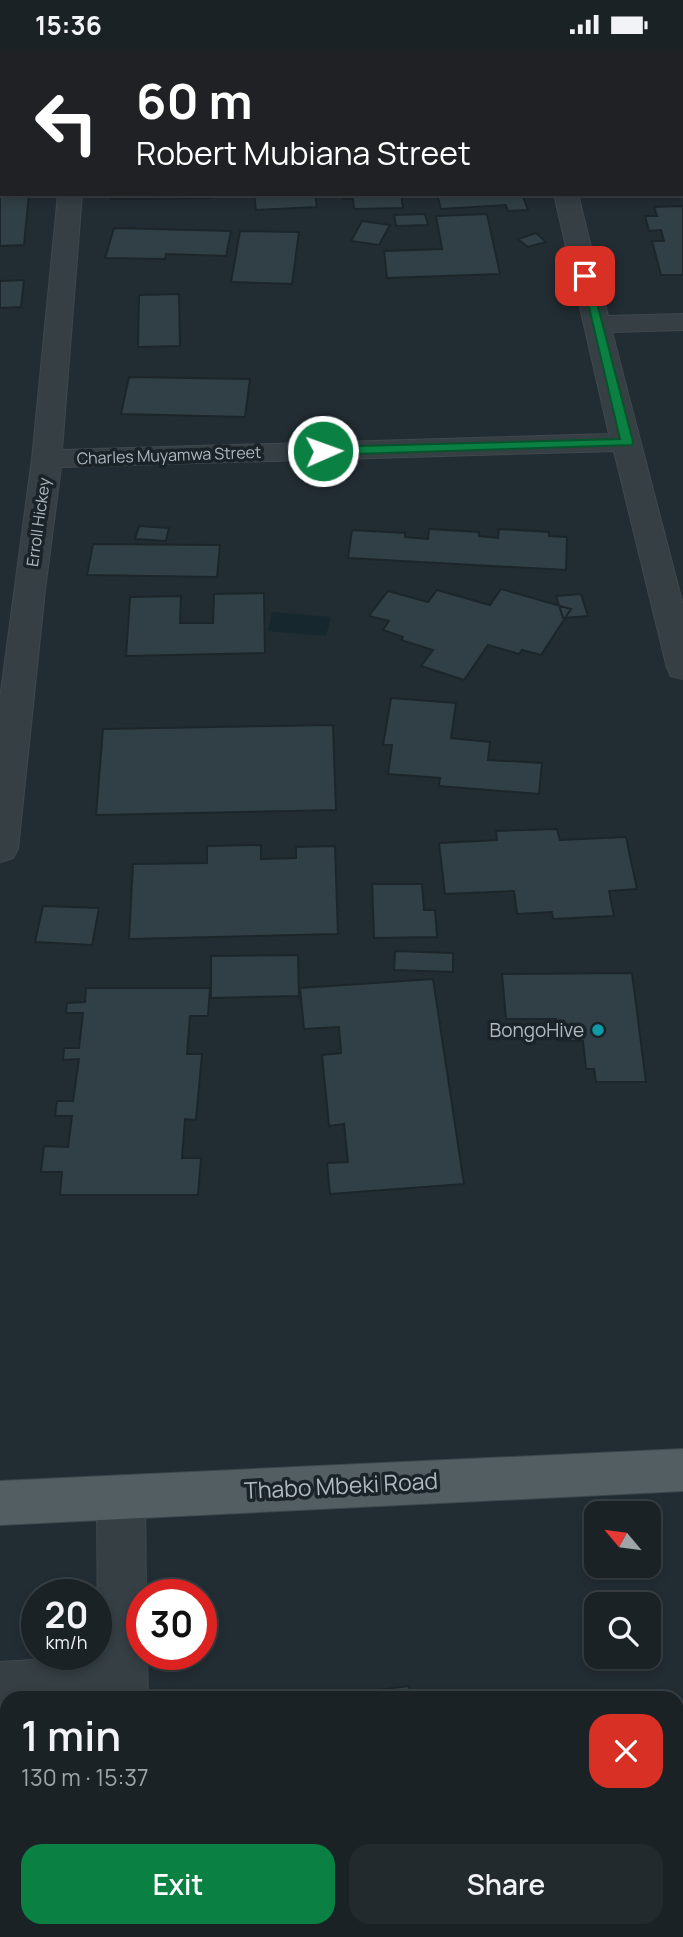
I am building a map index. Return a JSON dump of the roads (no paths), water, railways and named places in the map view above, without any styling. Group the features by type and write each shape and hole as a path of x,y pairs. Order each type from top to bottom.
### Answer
{"main road":[{"name":"Thabo Mbeki Road","path":"0,1503 683,1470"}],"street":[{"name":"Erroll Hickey","path":"0,849 29,590 47,459 69,196"},
{"path":"566,196 683,668"},
{"path":"596,324 683,322"},
{"name":"Charles Muyamwa Street","path":"47,459 627,442"},
{"path":"0,1687 123,1688 121,1497"}],"water":[{"path":"272,612 331,617 326,636 268,631"}],"place":[{"name":"BongoHive","path":"598,1030"}]}
